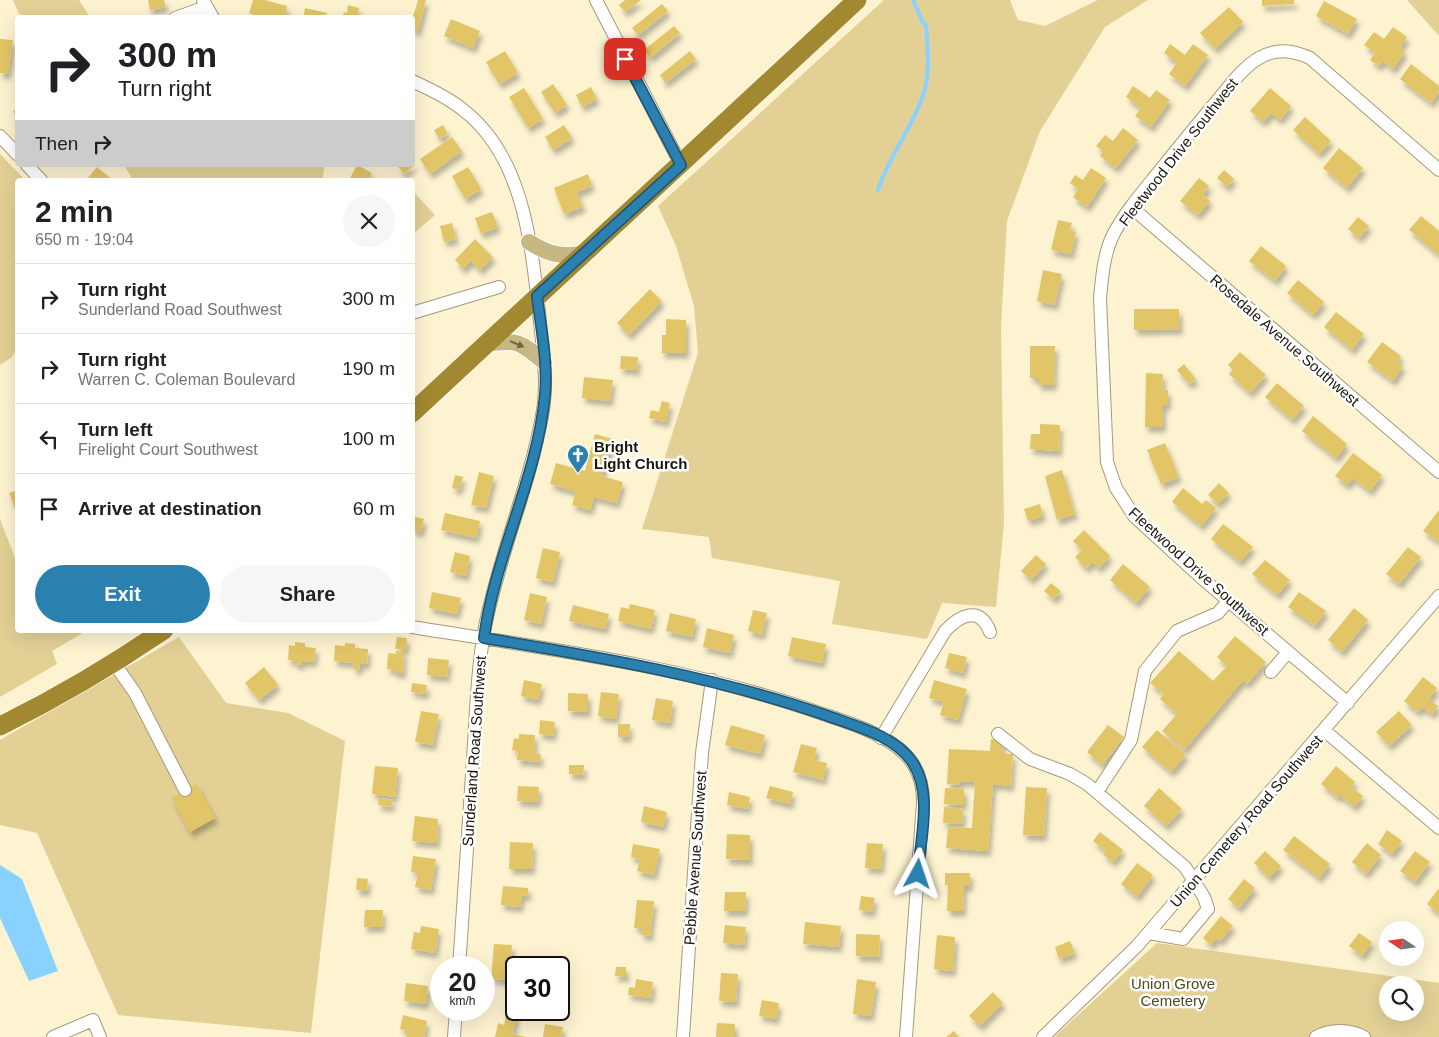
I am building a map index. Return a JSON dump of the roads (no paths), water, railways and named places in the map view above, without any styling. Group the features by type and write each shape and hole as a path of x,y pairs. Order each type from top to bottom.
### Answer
{"highway":[{"path":"415,410 857,0"},
{"path":"0,726 46,704 159,633"}],"main road":[{"path":"529,242 553,255 571,256 584,253"},
{"path":"486,344 509,340 522,344 544,362"}],"street":[{"path":"596,0 681,165"},
{"path":"185,15 207,8"},
{"name":"Fleetwood Drive Southwest","path":"1348,703 1228,601 1134,516 1116,488 1107,462 1100,298 1109,246 1113,235 1131,207 1190,132 1245,68 1259,58 1283,50 1296,52 1310,58 1439,170"},
{"name":"Sunderland Road Southwest","path":"415,82 438,93 462,109 485,132 511,176 521,202 529,242 544,362 545,393 537,438 500,568 484,638 478,681 460,956"},
{"path":"0,136 15,152"},
{"path":"29,167 39,178"},
{"name":"Rosedale Avenue Southwest","path":"1131,207 1439,472"},
{"path":"415,312 499,287"},
{"name":"Union Cemetery Road Southwest","path":"1043,1037 1149,933 1325,731 1439,596"},
{"path":"1097,792 1131,740 1145,671 1177,631 1218,613 1228,601"},
{"path":"881,738 945,631 955,621 969,615 976,616 987,623 990,632"},
{"path":"415,627 484,638 712,680 770,696 848,723 894,745 912,762 923,788 906,1037"},
{"path":"1271,672 1288,652"},
{"path":"114,663 136,693 185,790"},
{"name":"Pebble Avenue Southwest","path":"683,1037 702,753 712,680"},
{"path":"1325,731 1439,828"},
{"path":"998,734 1030,759 1070,774 1097,792 1185,867 1204,897 1208,909 1183,939 1149,933"},
{"path":"53,1037 93,1020 100,1037"},
{"path":"454,1037 455,1021"},
{"path":"1316,1037 1339,1031 1358,1033 1364,1037"}],"water":[{"path":"0,865 22,879 58,971 29,981 0,918"}],"waterway":[{"path":"878,190 887,167 921,101 926,82 928,63 926,25 923,23 913,0"}],"place":[{"name":"Bright Light Church","path":"578,474"}],"park label":[{"name":"Union Grove Cemetery","path":"1173,992"}]}
